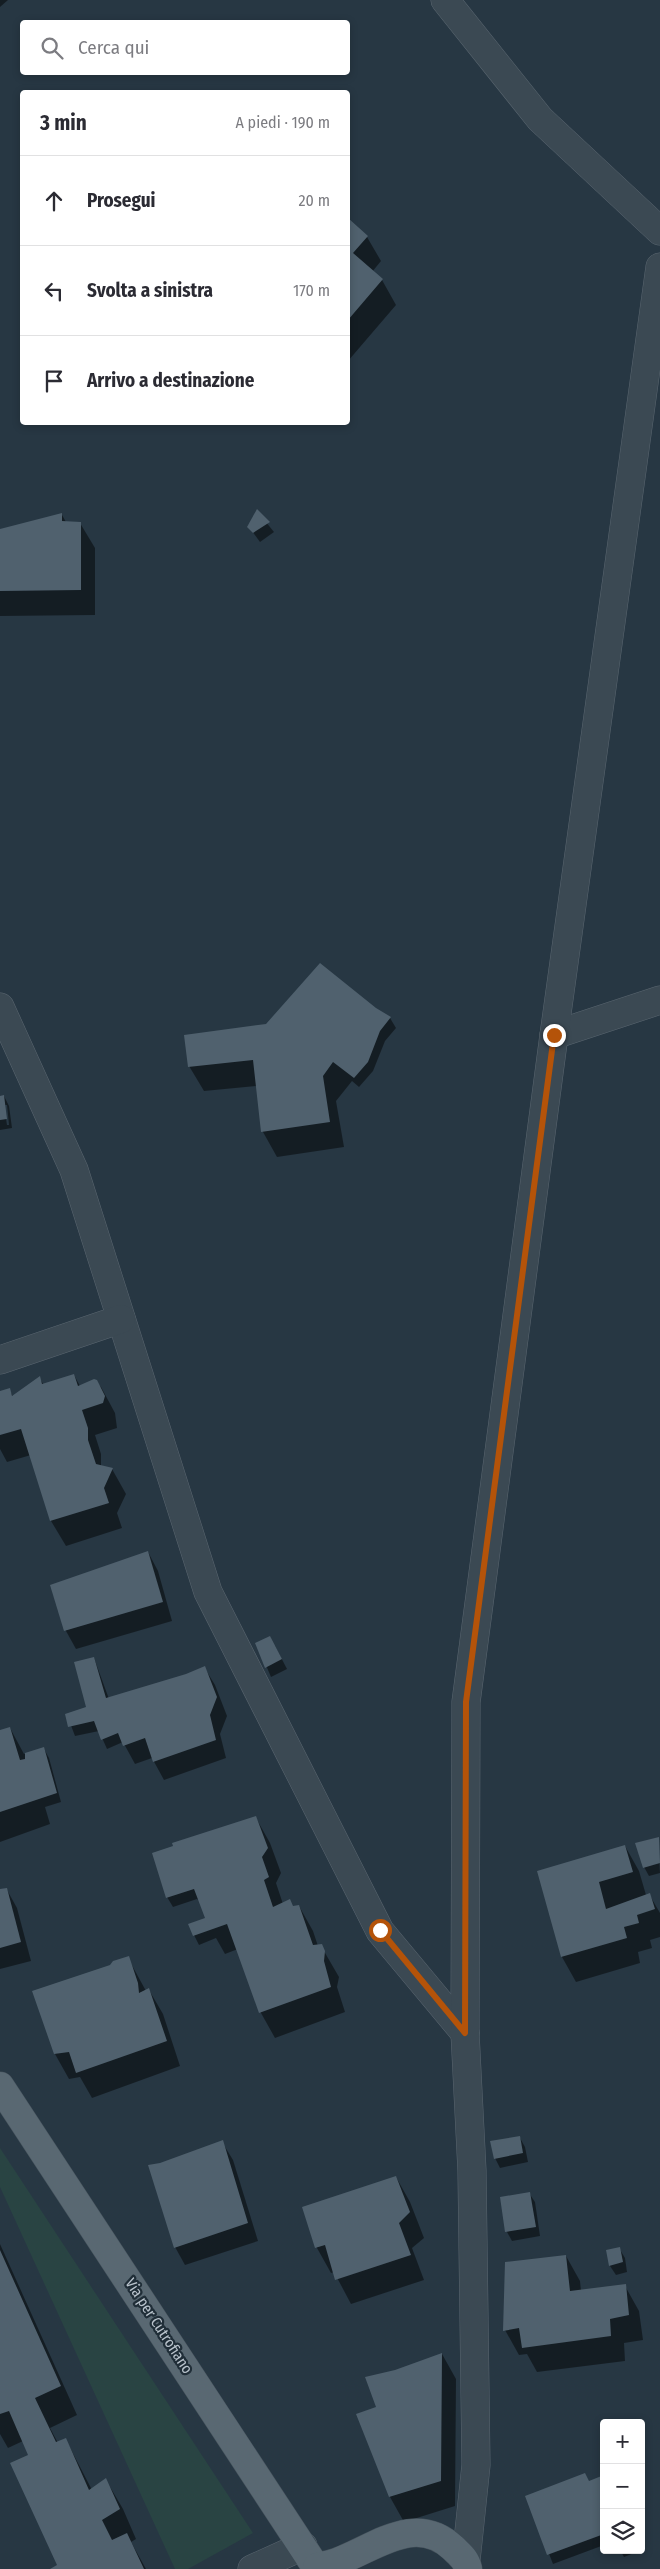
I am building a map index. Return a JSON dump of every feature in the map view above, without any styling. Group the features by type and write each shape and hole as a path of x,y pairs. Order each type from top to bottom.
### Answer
{"main road":[{"name":"Via per Cutrofiano","path":"0,2086 312,2561"},
{"path":"312,2561 339,2561 393,2536 416,2532 443,2539 467,2565"}],"street":[{"path":"444,0 540,119 660,231"},
{"path":"467,2565 476,2465 472,2171 465,2033 466,1702 554,1035 660,267"},
{"path":"554,1035 660,1000"},
{"path":"0,1007 74,1170 208,1592 380,1930 465,2033"},
{"path":"0,1360 121,1318"},
{"path":"252,2569 312,2561"}],"green space":[{"path":"0,2148 253,2533 188,2569 175,2569 0,2187"}],"building":[{"path":"350,220 368,236 353,253 383,279 350,318"},
{"path":"257,509 270,522 253,533 247,527"},
{"path":"62,513 62,521 81,522 81,590 0,591 0,529"},
{"path":"320,963 376,1008 391,1017 380,1031 368,1062 354,1078 333,1062 323,1076 330,1122 261,1132 253,1060 188,1067 184,1035 266,1024"},
{"path":"4,1095 7,1119 0,1120 0,1096"},
{"path":"74,1374 78,1386 94,1379 97,1380 105,1396 103,1403 82,1410 88,1428 88,1440 96,1464 113,1468 104,1488 109,1503 50,1521 21,1429 0,1435 0,1391 10,1388 12,1396 40,1376 42,1384"},
{"path":"148,1551 163,1602 64,1631 50,1585"},
{"path":"270,1636 282,1659 265,1668 255,1643"},
{"path":"94,1657 106,1698 186,1674 205,1666 217,1697 210,1715 216,1740 153,1762 145,1738 123,1746 118,1733 101,1740 94,1721 68,1727 65,1714 86,1707 74,1662"},
{"path":"10,1727 20,1760 25,1759 25,1753 44,1747 57,1793 0,1812 0,1730"},
{"path":"256,1816 268,1848 262,1857 269,1877 264,1880 273,1907 290,1899 293,1906 299,1905 313,1945 322,1944 325,1951 324,1961 331,1987 259,2013 227,1924 193,1936 188,1924 205,1918 194,1889 166,1898 152,1853 173,1846 172,1843"},
{"path":"659,1837 660,1863 643,1868 635,1843"},
{"path":"625,1845 633,1872 599,1882 606,1909 650,1893 655,1909 637,1915 639,1923 624,1927 627,1938 561,1957 537,1871"},
{"path":"7,1888 21,1942 0,1948 0,1889"},
{"path":"129,1956 138,1983 139,1993 149,1988 167,2041 76,2073 69,2052 54,2054 32,1991 110,1965 113,1961"},
{"path":"520,2136 523,2153 494,2159 490,2141"},
{"path":"223,2140 248,2223 174,2248 148,2165 160,2163"},
{"path":"396,2176 410,2212 399,2223 411,2255 335,2280 325,2245 315,2248 302,2207"},
{"path":"530,2192 536,2227 505,2232 500,2197"},
{"path":"620,2247 623,2262 609,2266 606,2250"},
{"path":"0,2250 61,2386 35,2398 56,2442 66,2438 89,2490 106,2478 120,2509 102,2520 112,2540 127,2533 144,2569 50,2569 57,2565 10,2463 28,2455 9,2411 0,2414"},
{"path":"566,2255 570,2291 626,2284 629,2315 610,2319 611,2336 522,2348 519,2328 503,2331 505,2262"},
{"path":"442,2353 441,2481 389,2497 356,2414 376,2407 365,2377 395,2370"},
{"path":"585,2473 589,2481 600,2477 600,2535 547,2555 525,2496"}],"route":[{"path":"380,1930 465,2033 466,1702 554,1035"}]}
